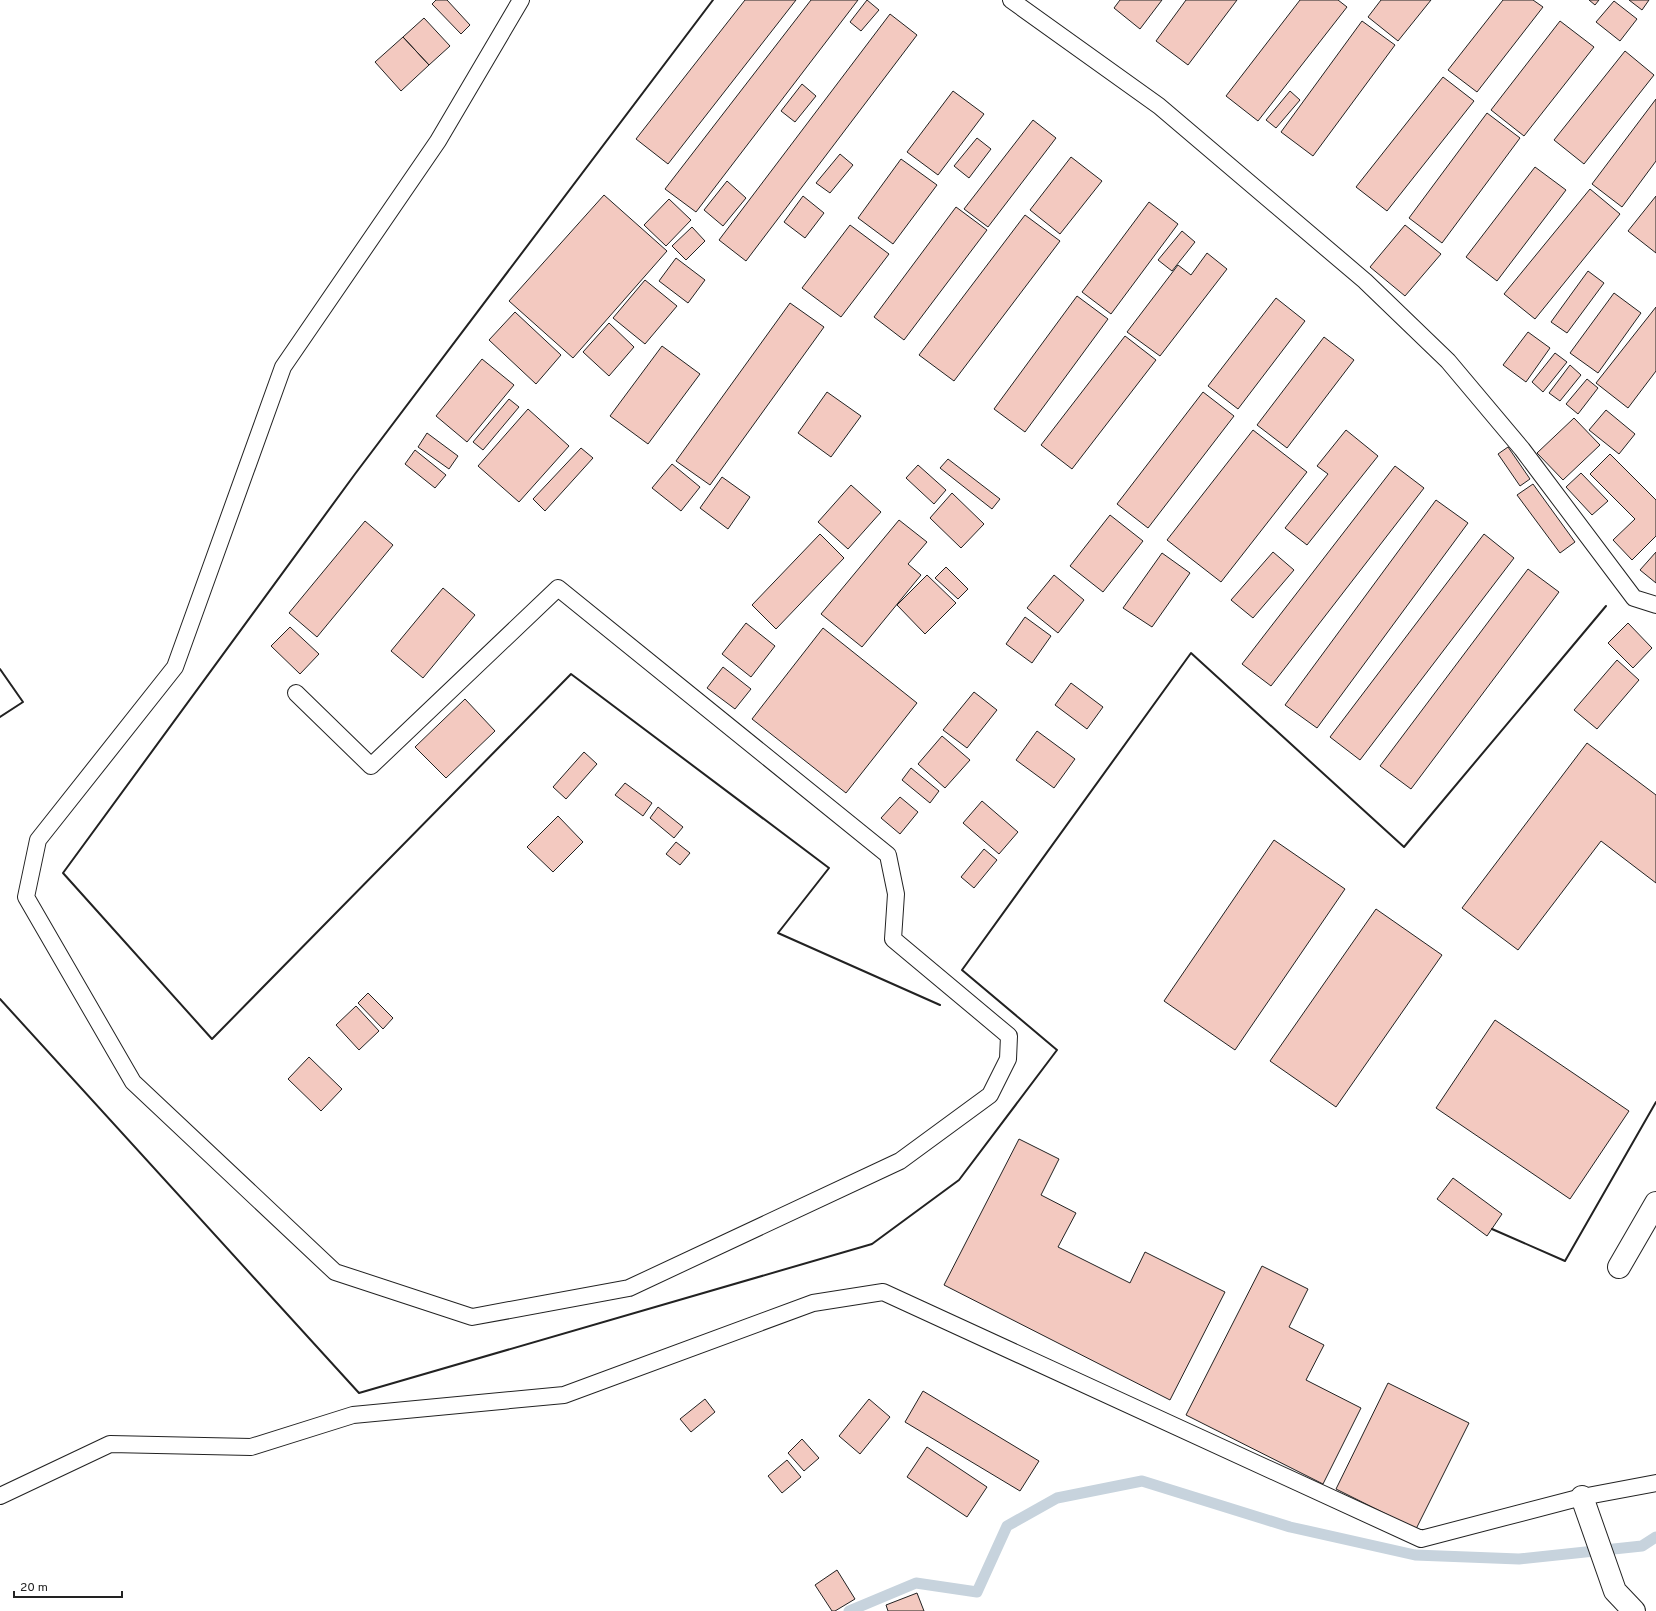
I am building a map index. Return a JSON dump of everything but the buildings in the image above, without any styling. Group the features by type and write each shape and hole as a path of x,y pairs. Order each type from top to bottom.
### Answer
{"street":[{"path":"1619,1267 1656,1203"},
{"path":"1582,1497 1615,1591 1634,1611"}],"lane":[{"path":"296,693 371,766 558,588 888,855 896,894 893,939 1009,1036 1008,1059 990,1095 900,1161 629,1288 472,1317 336,1272 144,1093 133,1082 26,897 38,840 175,667 283,367 438,141 521,0"},
{"path":"1011,0 1159,106 1365,281 1448,361 1522,449 1634,598 1656,605"},
{"path":"0,1496 110,1444 251,1447 353,1415 564,1395 813,1303 883,1292 1421,1539 1582,1497 1656,1483"}],"waterway":[{"path":"849,1611 916,1583 977,1592 1007,1526 1057,1498 1142,1481 1290,1527 1415,1555 1519,1559 1642,1546 1656,1537"}],"wall":[{"path":"713,0 355,474 63,873 212,1039 571,674 829,868 778,933 940,1005"},
{"path":"0,999 359,1393 872,1244 959,1180 1057,1050 962,970 1191,653 1404,847 1606,606"},
{"path":"0,669 23,702 0,717"},
{"path":"1492,1229 1565,1261 1656,1102"}]}
